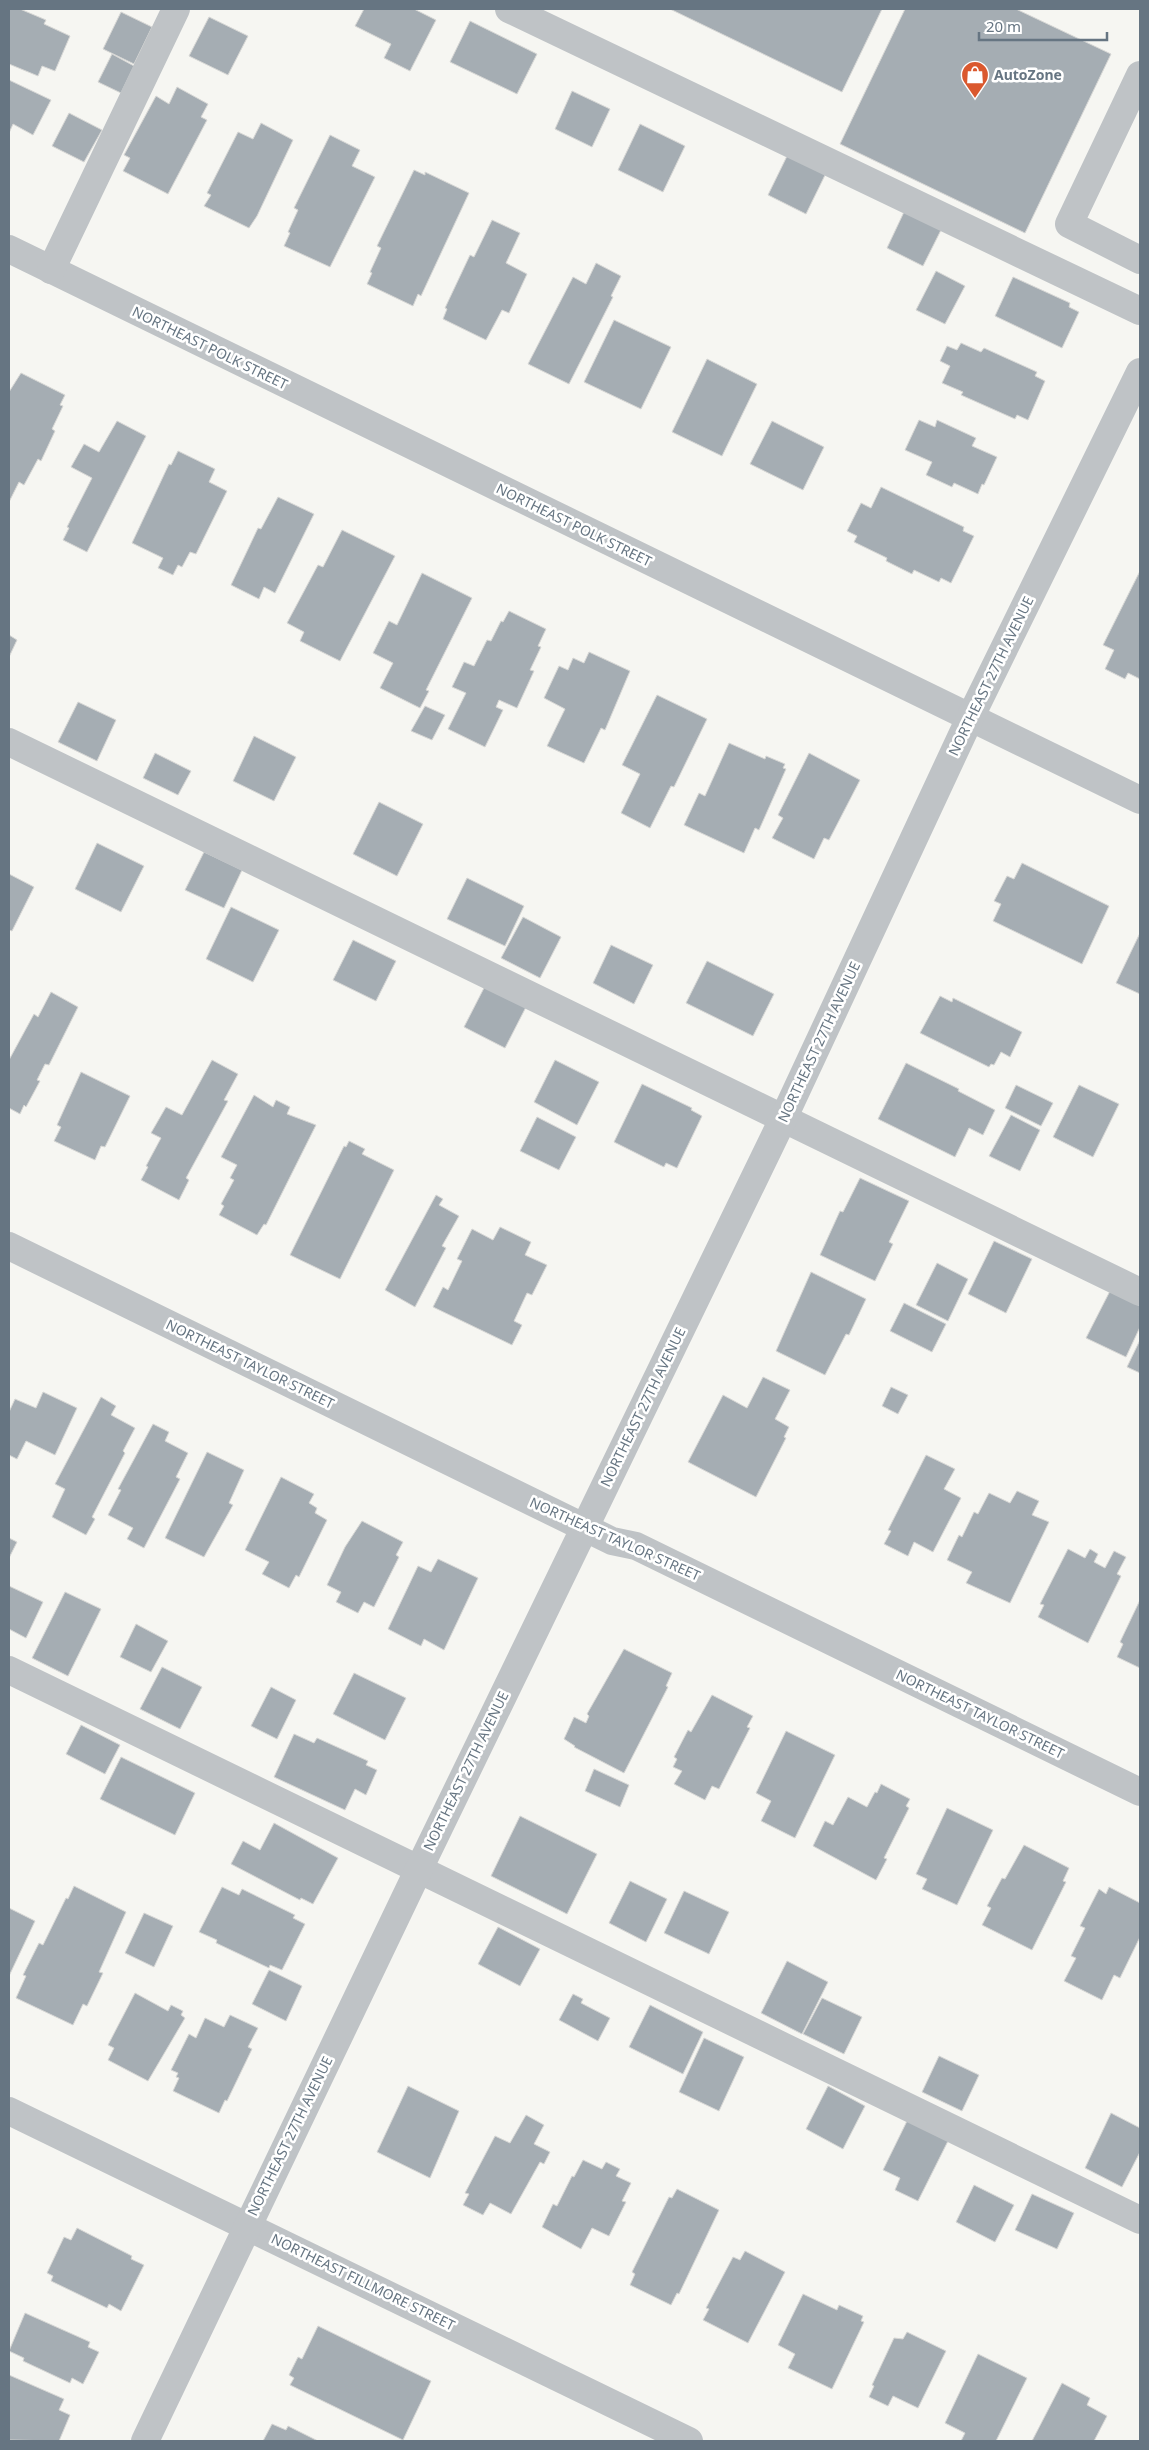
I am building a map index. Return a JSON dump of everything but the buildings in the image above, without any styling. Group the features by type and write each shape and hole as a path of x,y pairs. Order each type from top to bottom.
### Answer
{"street":[{"path":"51,270 176,9"},
{"path":"509,9 1140,311"},
{"path":"1140,75 1069,224 1140,260"},
{"name":"NORTHEAST POLK STREET","path":"9,249 1140,800"},
{"name":"NORTHEAST 27TH AVENUE","path":"145,2441 418,1870 784,1118 970,718 1140,372"},
{"path":"9,742 1140,1292"},
{"name":"NORTHEAST TAYLOR STREET","path":"9,1246 612,1541 636,1546 1140,1792"},
{"path":"9,1670 1140,2220"},
{"name":"NORTHEAST FILLMORE STREET","path":"9,2112 689,2441"}],"place":[{"name":"AutoZone","path":"975,99"}]}
